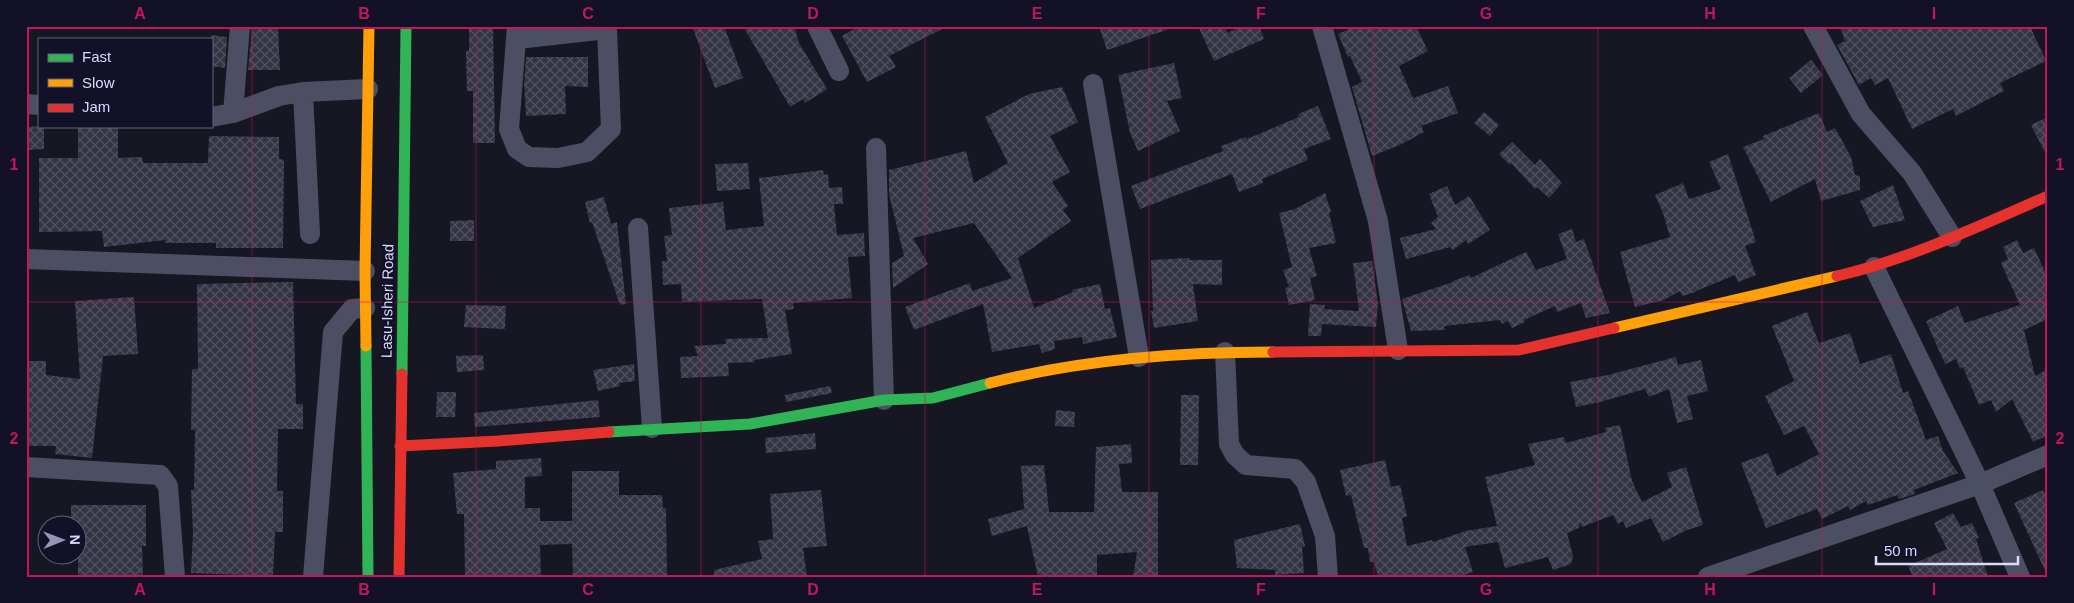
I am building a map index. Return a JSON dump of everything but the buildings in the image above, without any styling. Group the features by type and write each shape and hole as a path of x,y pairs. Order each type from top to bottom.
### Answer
{"street":[{"path":"233,113 240,26"},
{"name":"Lasu-Isheri Road","path":"368,577 365,271 369,26"},
{"name":"Lasu-Isheri Road","path":"399,577 406,26"},
{"path":"817,26 839,71"},
{"path":"1322,26 1378,221 1398,350"},
{"path":"1813,26 1861,114 1912,173 1952,237"},
{"path":"607,29 611,130 587,152 558,158 529,156 517,150 509,129 517,33 607,29"},
{"path":"1093,84 1139,358"},
{"path":"212,117 233,113 279,96 303,92 368,88"},
{"path":"303,92 310,234"},
{"path":"876,148 884,400"},
{"path":"400,446 498,441 652,428 750,424 884,400 933,398 1038,371 1139,358 1225,352 1519,350 1874,266 1952,237 2048,196"},
{"path":"638,228 652,428"},
{"path":"26,259 365,271"},
{"path":"1874,266 1980,484 2020,577"},
{"path":"313,577 334,332 352,309 365,308"},
{"path":"1225,352 1229,444 1235,455 1246,465 1295,469 1306,482 1325,536 1328,577"},
{"path":"1708,577 1980,484 2048,455"},
{"path":"26,467 160,475 168,486 175,577"}],"traffic: fast":[{"path":"402,374 406,26"},
{"path":"366,346 368,577"},
{"path":"609,432 750,424 884,400 933,398 990,383"}],"traffic: slow":[{"path":"366,346 365,271 369,26"},
{"path":"1614,328 1837,276"},
{"path":"990,383 1060,368 1131,358 1202,353 1273,352"}],"traffic: jam":[{"path":"1837,276 1891,261 1918,251 2048,196"},
{"path":"1273,352 1519,350 1614,328"},
{"path":"399,577 402,374"},
{"path":"400,446 498,441 609,432"}]}
